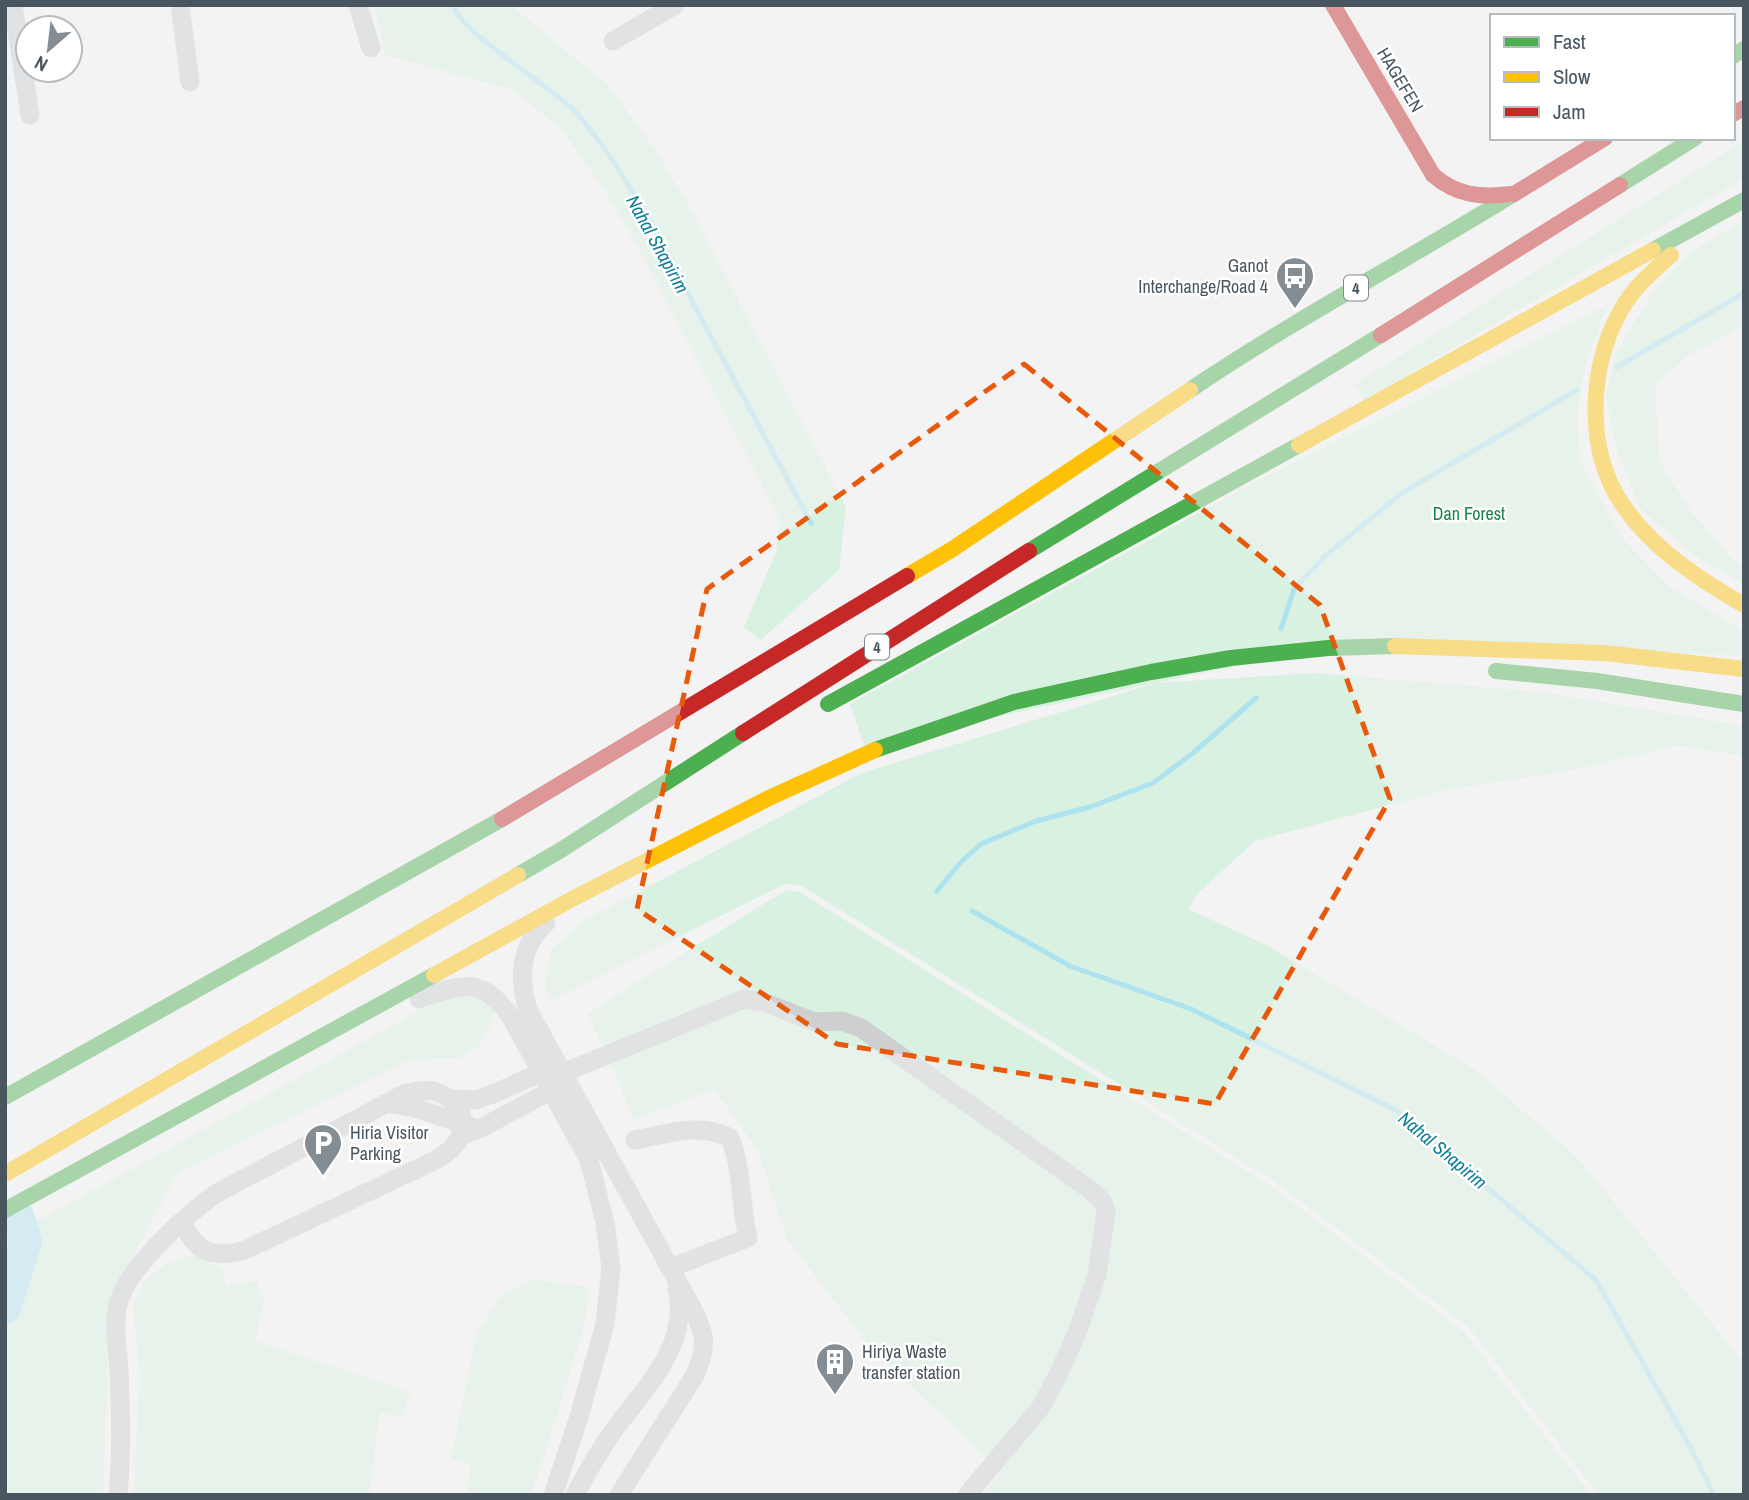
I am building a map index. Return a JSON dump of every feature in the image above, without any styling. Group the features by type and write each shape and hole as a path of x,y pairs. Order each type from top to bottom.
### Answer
{"main road":[{"name":"HAGEFEN","path":"1333,5 1433,175"},
{"name":"4","path":"12,1092 488,828 951,550 1251,349 1419,252 1602,140"},
{"name":"4","path":"5,1174 561,850 953,598 1692,140"},
{"path":"1433,175 1444,186 1470,196 1489,198 1510,194"},
{"path":"1433,175 1439,194 1438,202"},
{"path":"817,709 1744,200"},
{"path":"1729,209 1678,248 1648,276 1621,309 1611,327 1603,351 1596,411 1600,447 1610,483 1628,512 1691,572 1744,606"},
{"path":"1419,252 1434,220"},
{"path":"5,1210 574,898 811,776 906,737 1025,700 1151,671 1234,657 1328,648 1387,646 1604,653 1744,669"},
{"path":"1234,657 1359,663"},
{"path":"1483,670 1597,681 1744,704"},
{"path":"561,850 768,736"}],"street":[{"path":"13,5 30,115"},
{"path":"180,5 190,82"},
{"path":"358,5 371,48"},
{"path":"613,41 675,5"},
{"path":"574,898 530,940 522,972 523,992 528,1010 672,1271 706,1339 703,1358 695,1375 619,1495"},
{"path":"352,1022 448,988 468,985 484,990 500,1002 511,1017 589,1160 605,1223 611,1268 606,1325 553,1495"},
{"path":"451,1099 475,1100 541,1072 563,1073 744,999 763,1002 815,1021 842,1021 861,1028 1092,1191 1103,1202 1106,1212 1097,1275 1078,1330 1041,1407 967,1495"},
{"path":"182,1222 189,1238 206,1251 225,1255 244,1250 436,1160 452,1149 468,1129 552,1090 563,1073"},
{"path":"118,1495 121,1465 117,1320 119,1299 131,1275 182,1222 217,1193 404,1094 424,1089 436,1091 451,1099 461,1109 468,1129"},
{"path":"386,1103 415,1108 468,1129"},
{"path":"635,1140 700,1128 717,1131 730,1138 737,1156 748,1238 672,1271"},
{"path":"575,1495 599,1452 659,1373 670,1351 680,1315 679,1296 672,1271"}],"highlighted area":[{"path":"1024,364 1320,605 1390,799 1215,1104 837,1044 637,909 707,589"}],"green space":[{"path":"375,5 510,5 609,86 654,148 694,215 846,507 839,570 761,640 744,627 776,552 780,519 638,247 600,183 562,130 511,89 385,55"},
{"path":"1744,141 1744,178 1364,400 1355,384"},
{"path":"1744,220 1744,326 1687,356 1655,385 1659,461 1689,509 1733,561 1744,566 1744,585 1694,555 1640,508 1616,447 1606,397 1616,353 1655,289 1690,253"},
{"name":"Dan Forest","path":"1608,305 1585,365 1577,416 1580,460 1621,537 1671,588 1744,632 1744,656 1370,637 864,745 850,704 1257,481"},
{"path":"1314,673 1540,692 1744,726 1744,756 1677,745 1578,769 1446,790 1255,841 1197,894 1188,909 1266,945 1474,1069 1577,1157 1744,1363 1744,1495 1599,1495 1468,1326 1272,1180 802,886 785,884 551,1000 545,986 551,951 582,922 862,773 1156,683"},
{"path":"786,890 800,892 1269,1185 1463,1331 1591,1495 983,1495 1001,1473 864,1339 787,1239 758,1150 714,1089 634,1119 588,1013"},
{"path":"474,993 495,1009 491,1024 479,1047 459,1058 411,1059 177,1173 113,1295 109,1321 103,1495 5,1495 5,1239 430,1005 461,994"},
{"path":"193,1255 223,1269 226,1286 256,1281 264,1301 255,1341 410,1392 402,1418 380,1411 369,1495 133,1495 140,1376 133,1305 145,1280 166,1264"},
{"path":"534,1280 589,1287 584,1325 539,1473 530,1495 466,1495 471,1464 451,1459 477,1333 502,1294"}],"waterway":[{"name":"Nahal Shapirim","path":"453,5 473,31 568,105 597,138 655,231 811,523"},
{"path":"1617,367 1744,293"},
{"path":"1281,629 1294,589 1325,556 1402,493 1577,390"},
{"path":"937,891 961,862 981,844 1036,821 1090,807 1153,783 1193,753 1256,698"},
{"name":"Nahal Shapirim","path":"972,911 1070,966 1191,1009 1396,1110 1596,1280 1693,1452 1714,1495"},
{"path":"5,1308 26,1241 18,1216"}],"traffic: fast":[{"path":"1735,55 1744,49"},
{"path":"1620,185 1692,140"},
{"path":"1190,390 1270,339 1514,194"},
{"path":"1653,250 1744,200"},
{"path":"1029,551 1381,335"},
{"path":"828,704 1299,445"},
{"path":"875,750 1014,702 1151,672 1231,658 1328,648 1395,646"},
{"path":"1496,671 1597,681 1744,704"},
{"path":"518,875 743,733"},
{"path":"5,1097 502,819"},
{"path":"5,1210 434,975"}],"traffic: slow":[{"path":"1299,445 1653,250"},
{"path":"1671,255 1631,294 1610,332 1597,381 1597,433 1602,458 1610,482 1622,504 1647,535 1693,573 1744,605"},
{"path":"907,576 951,550 1190,390"},
{"path":"1395,646 1604,653 1744,669"},
{"path":"434,975 574,898 771,797 875,750"},
{"path":"5,1174 518,875"}],"traffic: jam":[{"path":"1333,5 1433,175"},
{"path":"1735,113 1744,108"},
{"path":"1514,194 1602,140"},
{"path":"1433,175 1451,187 1469,194 1510,194"},
{"path":"1381,335 1620,185"},
{"path":"743,733 1029,551"},
{"path":"502,819 907,576"}],"place":[{"name":"Ganot Interchange/Road 4","path":"1295,310"},
{"name":"Hiria Visitor Parking","path":"323,1177"},
{"name":"Hiriya Waste transfer station","path":"835,1396"}]}
